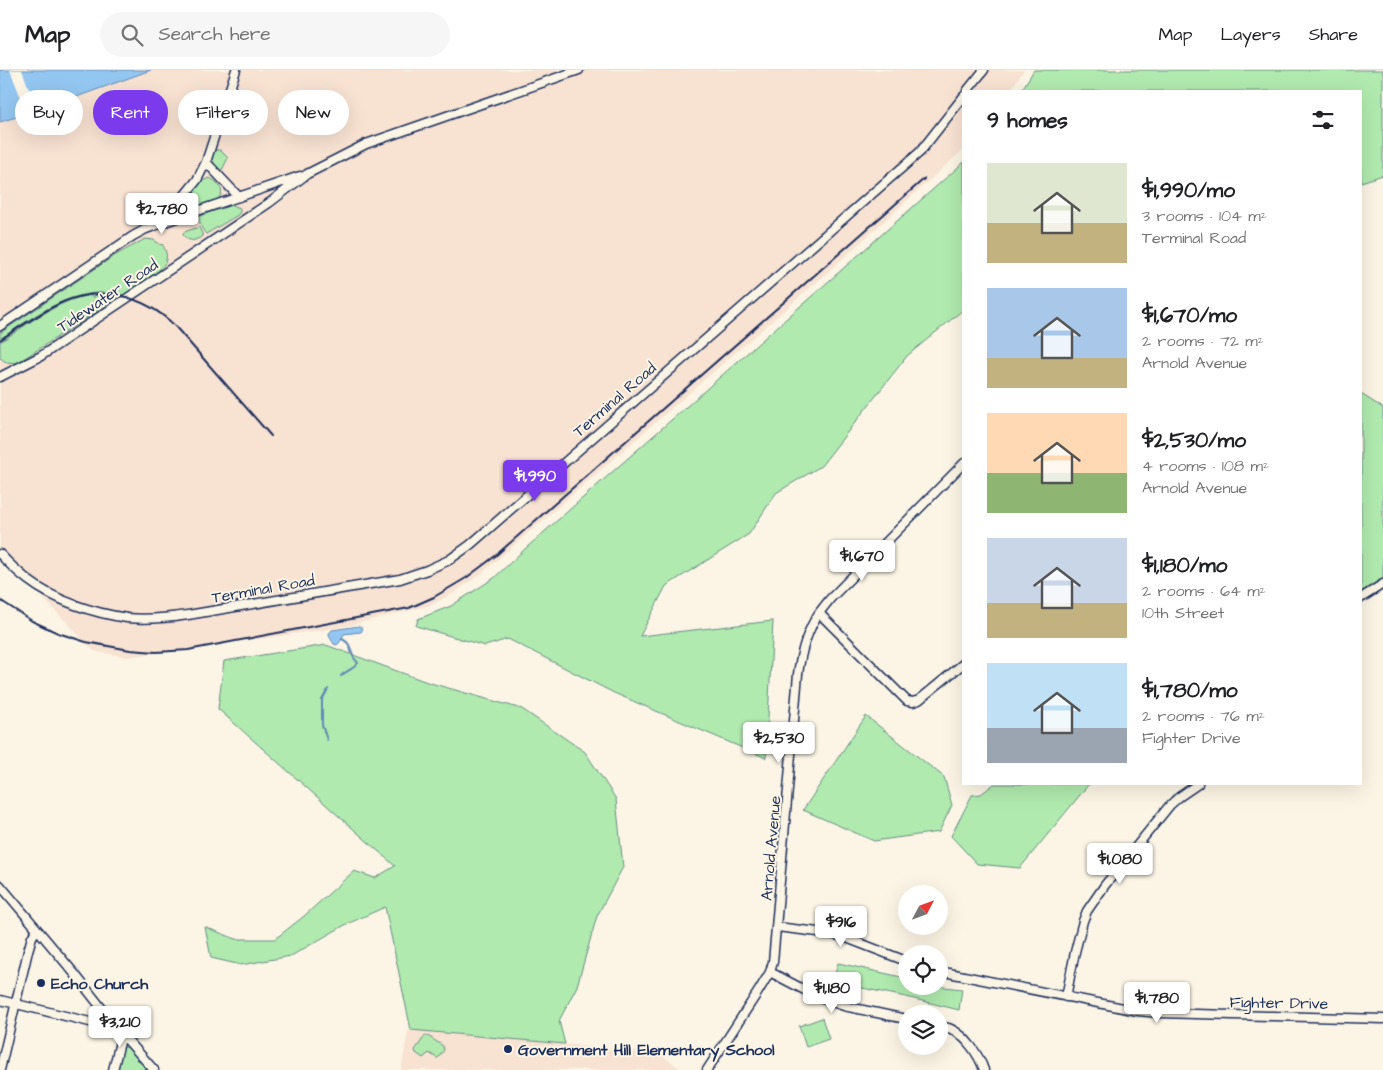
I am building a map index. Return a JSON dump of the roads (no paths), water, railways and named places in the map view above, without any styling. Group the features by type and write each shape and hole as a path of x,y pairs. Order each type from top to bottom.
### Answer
{"street":[{"path":"162,223 190,190 206,162 236,70"},
{"name":"Tidewater Road","path":"0,377 49,351 269,203 307,174 366,144 579,70"},
{"path":"968,90 984,70"},
{"name":"Terminal Road","path":"0,554 29,581 46,592 108,614 146,619 188,615 400,579 427,570 448,560 470,545 920,152 962,99"},
{"path":"206,162 238,198"},
{"path":"0,326 146,229 307,174"},
{"name":"Arnold Avenue","path":"707,1070 758,992 770,972 773,962 798,674 801,654 813,622 830,598 962,465"},
{"path":"1362,597 1383,584"},
{"path":"819,613 907,701 919,700 962,665"},
{"path":"1066,997 1083,921 1096,898 1170,805 1197,785"},
{"path":"0,885 74,973 122,1034 154,1070"},
{"path":"777,928 826,933 898,958"},
{"path":"0,1070 32,937 37,929"},
{"path":"770,972 820,998 844,1006 898,1017"},
{"name":"Fighter Drive","path":"948,973 1138,1011 1383,1019"},
{"path":"0,1000 106,1026 114,1023"},
{"path":"948,1028 964,1039 974,1050 984,1070"},
{"path":"113,1070 122,1034"}],"water":[{"path":"0,70 151,70 83,95 83,90 15,90 15,117 0,122"},
{"path":"359,626 363,629 361,632 344,634 337,645 334,644 329,636 332,630"}],"waterway":[{"path":"341,676 358,663 353,657 349,644 342,639"},
{"path":"327,740 322,725 322,700 328,689"}],"railway":[{"path":"0,600 32,621 58,633 86,642 130,650 156,652 188,650 409,608 434,597 466,578 494,557 924,179"},
{"path":"0,340 47,310 78,297 108,294 136,300 150,307 174,325 271,436"}],"place":[{"name":"Echo Church","path":"41,983"},
{"name":"Government Hill Elementary School","path":"508,1049"}]}
